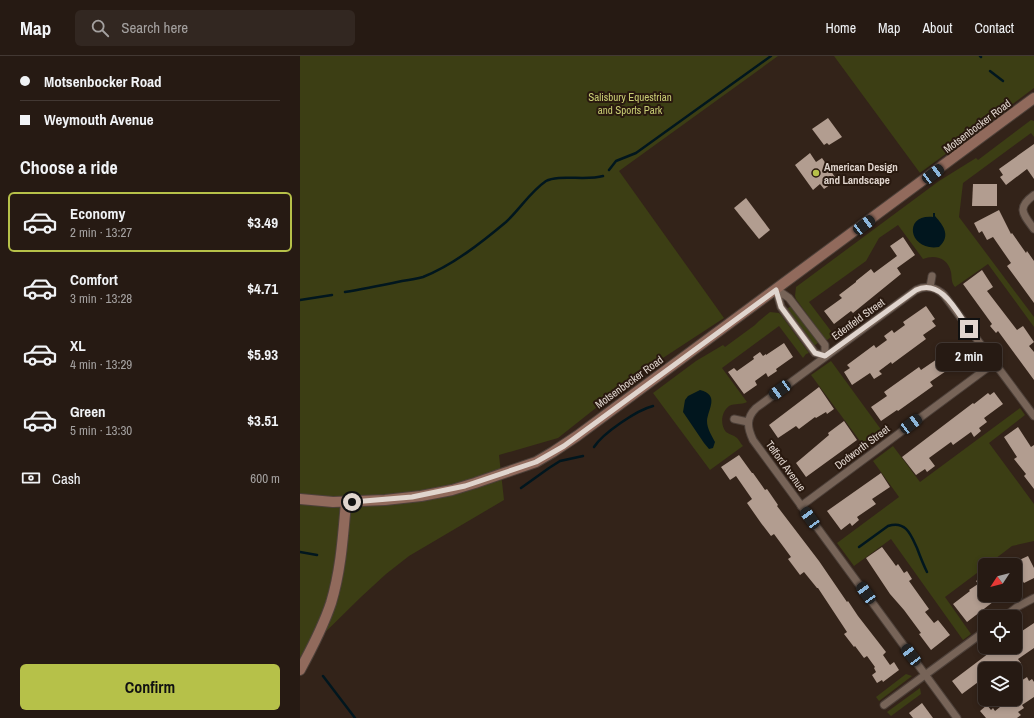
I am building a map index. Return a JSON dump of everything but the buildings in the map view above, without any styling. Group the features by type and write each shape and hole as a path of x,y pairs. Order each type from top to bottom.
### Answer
{"main road":[{"name":"Motsenbocker Road","path":"300,499 326,502 346,502 402,498 439,492 475,483 542,459 564,446 1034,98"},
{"path":"300,670 322,628 333,595 340,565 346,502"}],"street":[{"path":"1034,195 1023,205 1025,216 1034,229"},
{"path":"932,276 930,287 937,289 944,295 1034,416"},
{"name":"Edenfeld Street","path":"748,422 752,412 756,408 825,356 916,290 924,287 930,287"},
{"path":"776,290 789,298 825,345 825,356 815,353 781,307 776,290"},
{"name":"Dodworth Street","path":"801,506 994,363"},
{"path":"734,420 748,422"},
{"name":"Telford Avenue","path":"748,422 749,432 753,440 957,718"},
{"path":"1013,610 1034,598"},
{"path":"884,705 978,636"}],"green space":[{"name":"Salisbury Equestrian and Sports Park","path":"300,56 778,56 619,171 724,318 640,373 558,438 499,455 504,500 409,556 386,574 361,597 300,657"},
{"path":"834,56 1034,56 1034,88 920,173"},
{"path":"1031,120 1034,121 1034,137 1031,133 963,183 959,217 1034,317 1034,327 988,264 955,287 952,282 951,272 947,263 936,257 923,259 898,225 879,238 866,261 809,302 834,335 827,340 825,339 796,299 796,287 939,181 976,158 978,160"},
{"path":"791,306 819,342 814,346 787,309"},
{"path":"770,312 779,313 781,315 809,353 803,358 779,326 722,368 747,402 729,406 724,412 722,419 726,432 736,437 743,446 710,470 653,393 696,361 723,345 725,347"},
{"path":"831,361 885,435 866,449 811,375"},
{"path":"1020,408 1025,415 989,443 1034,504 1034,541 1012,546 996,558 978,558 978,572 945,597 971,634 963,640 891,539 854,566 837,543 899,497 873,461 893,446 920,482"},
{"path":"906,674 912,676 879,701 876,697"},
{"path":"920,688 921,694 891,716 887,712"}],"water":[{"path":"933,213 935,213 935,216 945,231 945,239 939,247 929,247 921,244 913,233 913,226 917,221 923,218 933,217"},
{"path":"700,390 710,395 711,399 707,424 715,442 713,448 709,449 683,412 685,400 688,396"}],"waterway":[{"path":"609,170 616,161 636,153 771,56"},
{"path":"990,71 1003,81"},
{"path":"345,292 420,278 456,260 506,222 535,190 546,181 558,178 589,178 603,176"},
{"path":"300,300 332,295"},
{"path":"594,447 598,441 612,429 638,412 653,406"},
{"path":"521,488 560,461 583,456"},
{"path":"859,547 888,526 899,525 904,527 910,534 927,572"},
{"path":"300,552 317,555"},
{"path":"323,676 355,718"}],"place":[{"name":"American Design and Landscape","path":"816,173"}],"route":[{"path":"352,502 412,497 452,490 536,462 564,446 776,290 781,307 815,353 825,356 916,290 924,287 937,289 941,292 969,329"}]}
